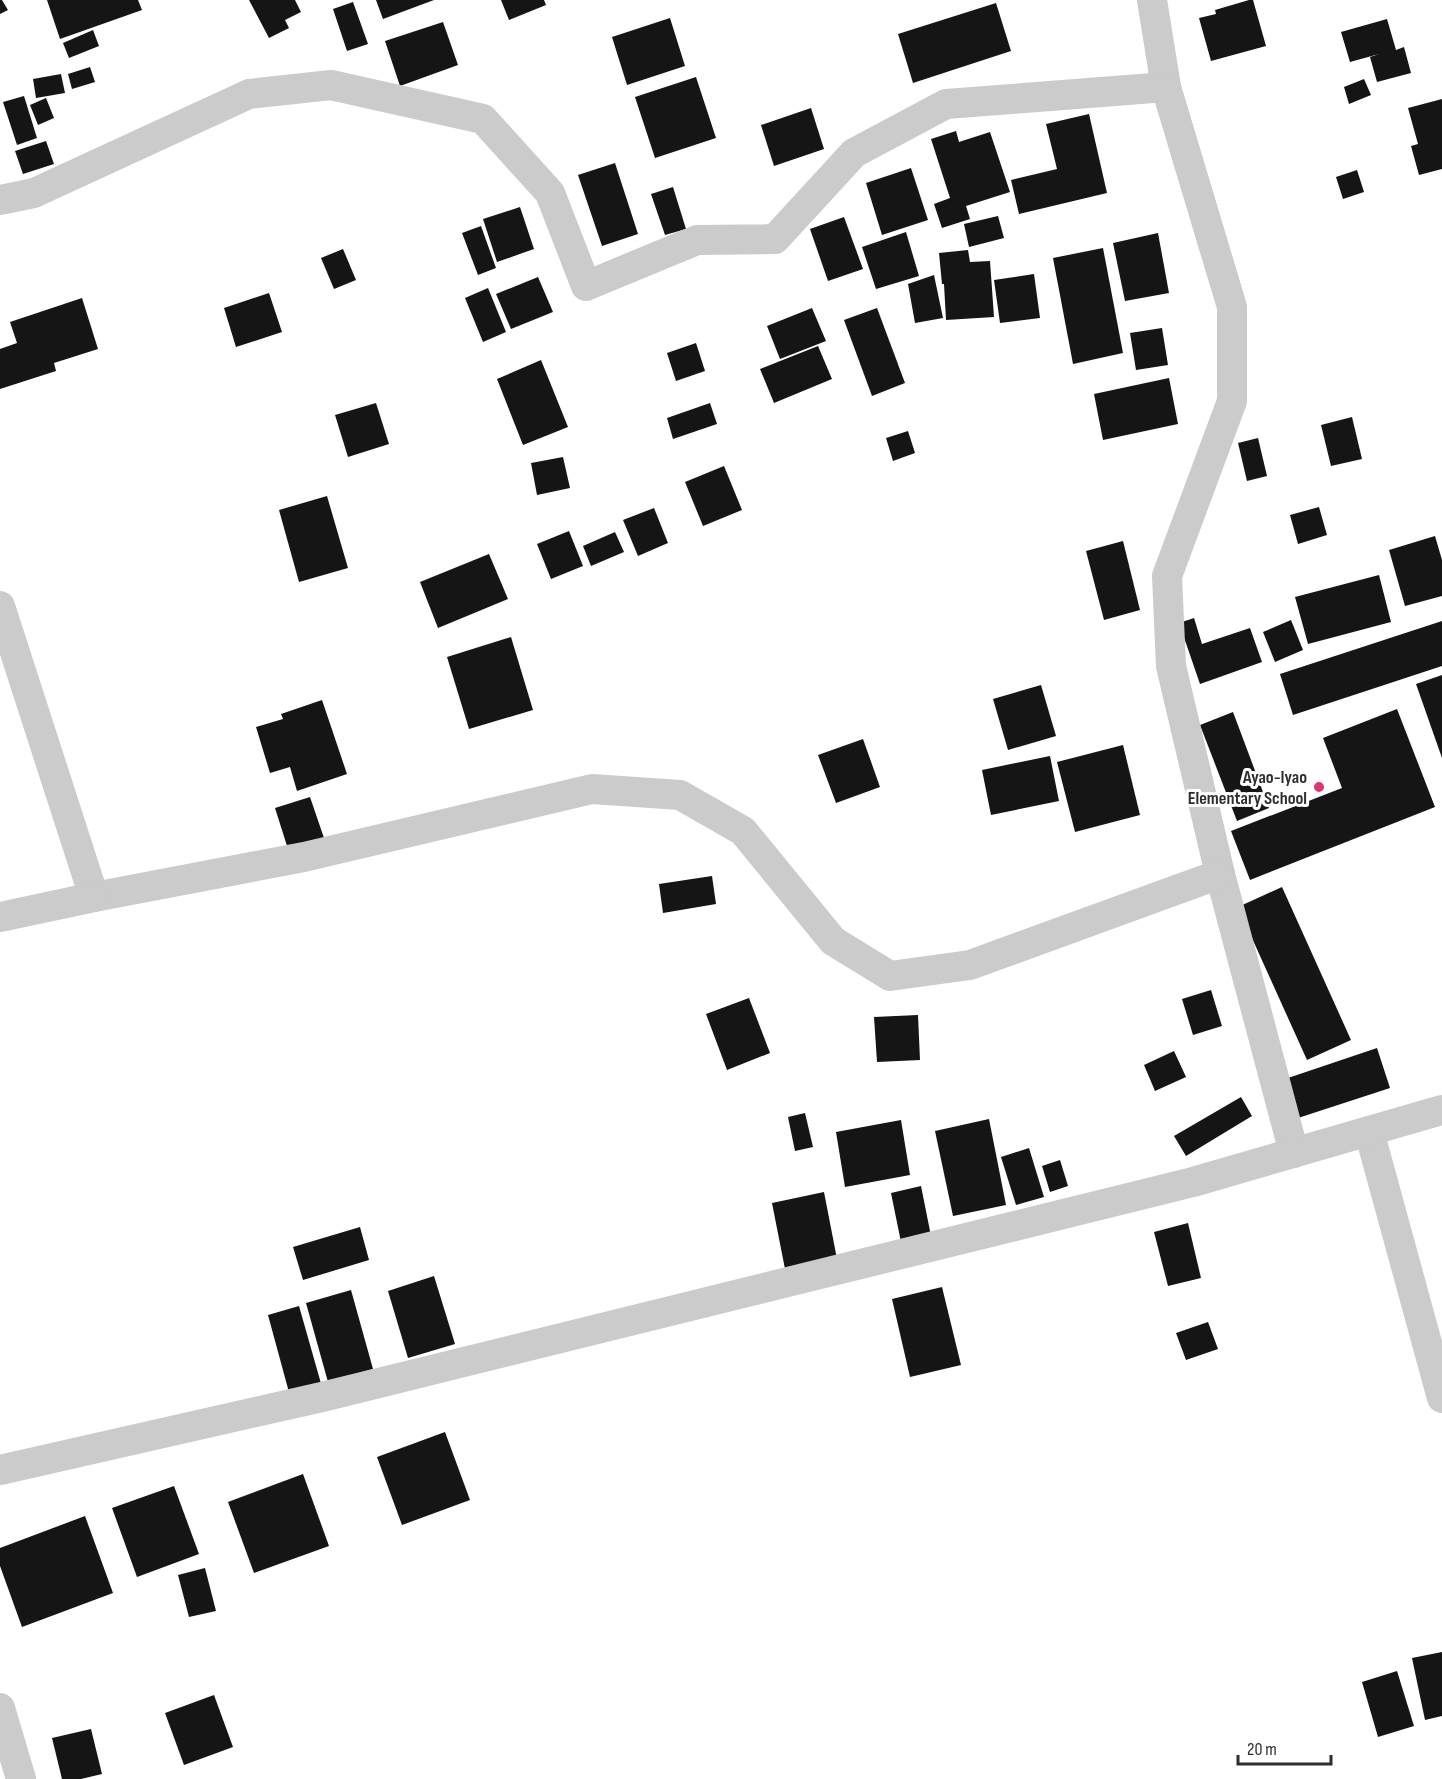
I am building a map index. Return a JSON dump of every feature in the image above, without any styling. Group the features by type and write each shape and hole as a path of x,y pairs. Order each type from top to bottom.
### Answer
{"street":[{"path":"1152,0 1166,87 1232,307 1232,401 1167,576 1171,666 1220,874 1294,1153"},
{"path":"0,200 34,193 249,94 330,86 483,119 550,193 586,286 697,240 775,239 854,153 946,104 1166,87"},
{"path":"0,606 94,897"},
{"path":"0,917 304,857 592,789 680,795 743,831 833,941 890,976 970,965 1220,874"},
{"path":"0,1470 368,1386 1193,1182 1442,1110"},
{"path":"1369,1131 1442,1398"},
{"path":"0,1708 21,1779"}],"building":[{"path":"0,0 8,10 0,14"},
{"path":"47,0 138,0 142,10 60,39"},
{"path":"249,0 295,0 301,12 285,20 289,28 269,38"},
{"path":"376,0 434,0 383,19"},
{"path":"501,0 544,0 546,5 509,20"},
{"path":"1253,0 1266,46 1211,61 1199,18 1216,14 1215,10"},
{"path":"353,2 368,44 347,51 333,9"},
{"path":"996,3 1011,51 913,83 898,34"},
{"path":"670,18 685,66 627,85 612,37"},
{"path":"1387,19 1396,50 1404,47 1411,73 1377,82 1370,57 1379,54 1350,62 1341,32"},
{"path":"443,22 458,65 400,86 385,41"},
{"path":"93,30 99,46 69,58 63,43"},
{"path":"90,67 95,82 72,89 68,74"},
{"path":"61,74 65,93 36,98 33,79"},
{"path":"696,77 716,138 655,158 635,97"},
{"path":"1364,79 1371,95 1349,104 1344,87"},
{"path":"24,96 37,138 17,145 3,102"},
{"path":"46,98 54,118 38,125 30,105"},
{"path":"1442,99 1442,169 1419,175 1411,146 1418,144 1408,108"},
{"path":"811,108 824,149 774,166 761,125"},
{"path":"1089,114 1107,193 1019,214 1011,180 1057,169 1046,124"},
{"path":"956,131 959,142 990,132 1010,192 966,206 970,219 942,228 934,204 950,198 931,139"},
{"path":"46,141 54,164 23,174 15,151"},
{"path":"615,163 638,234 602,246 578,175"},
{"path":"911,168 928,220 882,235 866,183"},
{"path":"1357,170 1364,192 1343,199 1336,177"},
{"path":"673,187 686,229 665,235 651,194"},
{"path":"520,207 534,249 497,262 483,219"},
{"path":"998,216 1004,238 969,247 964,224"},
{"path":"844,217 863,269 828,281 810,229"},
{"path":"481,226 496,268 478,275 462,233"},
{"path":"906,232 919,276 876,289 862,247"},
{"path":"1158,233 1169,293 1125,301 1113,243"},
{"path":"1103,248 1123,353 1073,364 1053,258"},
{"path":"343,249 356,280 334,289 321,258"},
{"path":"968,250 970,262 990,261 994,317 946,320 939,253"},
{"path":"1034,274 1040,318 1000,323 994,280"},
{"path":"934,275 943,318 915,323 908,284"},
{"path":"538,277 553,312 511,329 496,294"},
{"path":"488,288 506,332 483,342 465,298"},
{"path":"269,293 282,332 236,347 224,308"},
{"path":"82,298 98,349 54,363 56,371 0,389 0,349 17,343 10,322"},
{"path":"812,308 826,341 780,359 767,326"},
{"path":"877,308 905,383 872,396 844,320"},
{"path":"1162,328 1168,365 1136,370 1130,333"},
{"path":"696,343 705,371 676,381 667,353"},
{"path":"818,346 832,379 774,403 760,369"},
{"path":"541,360 568,427 523,445 497,379"},
{"path":"1169,378 1178,424 1103,440 1094,394"},
{"path":"376,403 389,444 348,457 335,415"},
{"path":"710,403 717,424 673,439 667,418"},
{"path":"1352,417 1362,459 1331,466 1321,425"},
{"path":"908,431 915,453 893,461 886,438"},
{"path":"1258,438 1267,476 1247,481 1238,443"},
{"path":"563,457 570,488 537,495 531,463"},
{"path":"724,466 742,510 703,526 685,482"},
{"path":"327,496 348,568 299,582 279,510"},
{"path":"1319,507 1327,535 1298,544 1290,515"},
{"path":"654,508 668,543 638,556 623,520"},
{"path":"569,531 583,566 551,579 537,544"},
{"path":"615,532 624,552 591,566 583,546"},
{"path":"1435,536 1442,560 1442,596 1405,606 1389,550"},
{"path":"1123,541 1140,610 1104,620 1086,551"},
{"path":"489,554 508,599 438,628 420,582"},
{"path":"1379,575 1391,622 1308,644 1295,597"},
{"path":"1194,618 1202,644 1250,628 1262,662 1200,684 1179,623"},
{"path":"1291,620 1303,650 1275,662 1263,632"},
{"path":"1442,621 1442,666 1293,715 1280,674"},
{"path":"511,637 533,710 469,729 447,657"},
{"path":"1442,675 1442,758 1416,684"},
{"path":"1041,685 1056,736 1008,750 993,699"},
{"path":"322,700 347,774 297,791 290,767 270,773 256,727 283,719 281,714"},
{"path":"1397,709 1435,807 1250,880 1231,831 1342,788 1323,738"},
{"path":"1233,712 1269,808 1237,821 1200,725"},
{"path":"863,739 880,787 836,803 818,755"},
{"path":"1123,745 1140,815 1075,832 1057,762"},
{"path":"1050,756 1059,801 991,815 982,770"},
{"path":"310,797 324,838 288,849 275,808"},
{"path":"712,876 716,904 663,913 659,884"},
{"path":"1282,887 1351,1040 1307,1060 1238,907"},
{"path":"1211,990 1222,1026 1193,1035 1182,999"},
{"path":"749,998 770,1053 727,1070 706,1014"},
{"path":"918,1015 920,1060 877,1062 874,1017"},
{"path":"1377,1048 1390,1088 1295,1119 1282,1080"},
{"path":"1174,1051 1186,1077 1155,1091 1144,1065"},
{"path":"1241,1097 1252,1116 1186,1156 1174,1136"},
{"path":"805,1113 813,1147 795,1151 788,1117"},
{"path":"989,1119 1006,1205 953,1216 935,1131"},
{"path":"901,1120 910,1175 845,1187 836,1132"},
{"path":"1029,1148 1044,1197 1016,1205 1001,1157"},
{"path":"1060,1160 1068,1186 1050,1192 1042,1166"},
{"path":"921,1186 932,1241 902,1247 891,1193"},
{"path":"824,1192 837,1259 785,1269 772,1203"},
{"path":"1188,1223 1201,1278 1168,1286 1154,1232"},
{"path":"360,1227 369,1260 303,1280 293,1247"},
{"path":"434,1276 455,1344 408,1358 388,1291"},
{"path":"942,1287 961,1365 910,1377 892,1299"},
{"path":"351,1290 373,1369 328,1382 306,1303"},
{"path":"299,1306 322,1387 290,1396 268,1315"},
{"path":"1208,1322 1218,1349 1186,1360 1176,1333"},
{"path":"445,1432 470,1500 402,1525 377,1457"},
{"path":"303,1474 329,1546 254,1573 228,1502"},
{"path":"174,1486 199,1554 137,1577 112,1508"},
{"path":"85,1516 113,1593 22,1627 0,1566 0,1548"},
{"path":"205,1568 216,1611 189,1617 178,1575"},
{"path":"1442,1652 1442,1716 1425,1720 1412,1658"},
{"path":"1397,1671 1414,1726 1378,1737 1362,1682"},
{"path":"214,1695 233,1747 184,1765 165,1713"},
{"path":"91,1729 102,1774 81,1779 62,1779 52,1738"}],"place":[{"name":"Ayao-Iyao Elementary School","path":"1319,787"}]}
